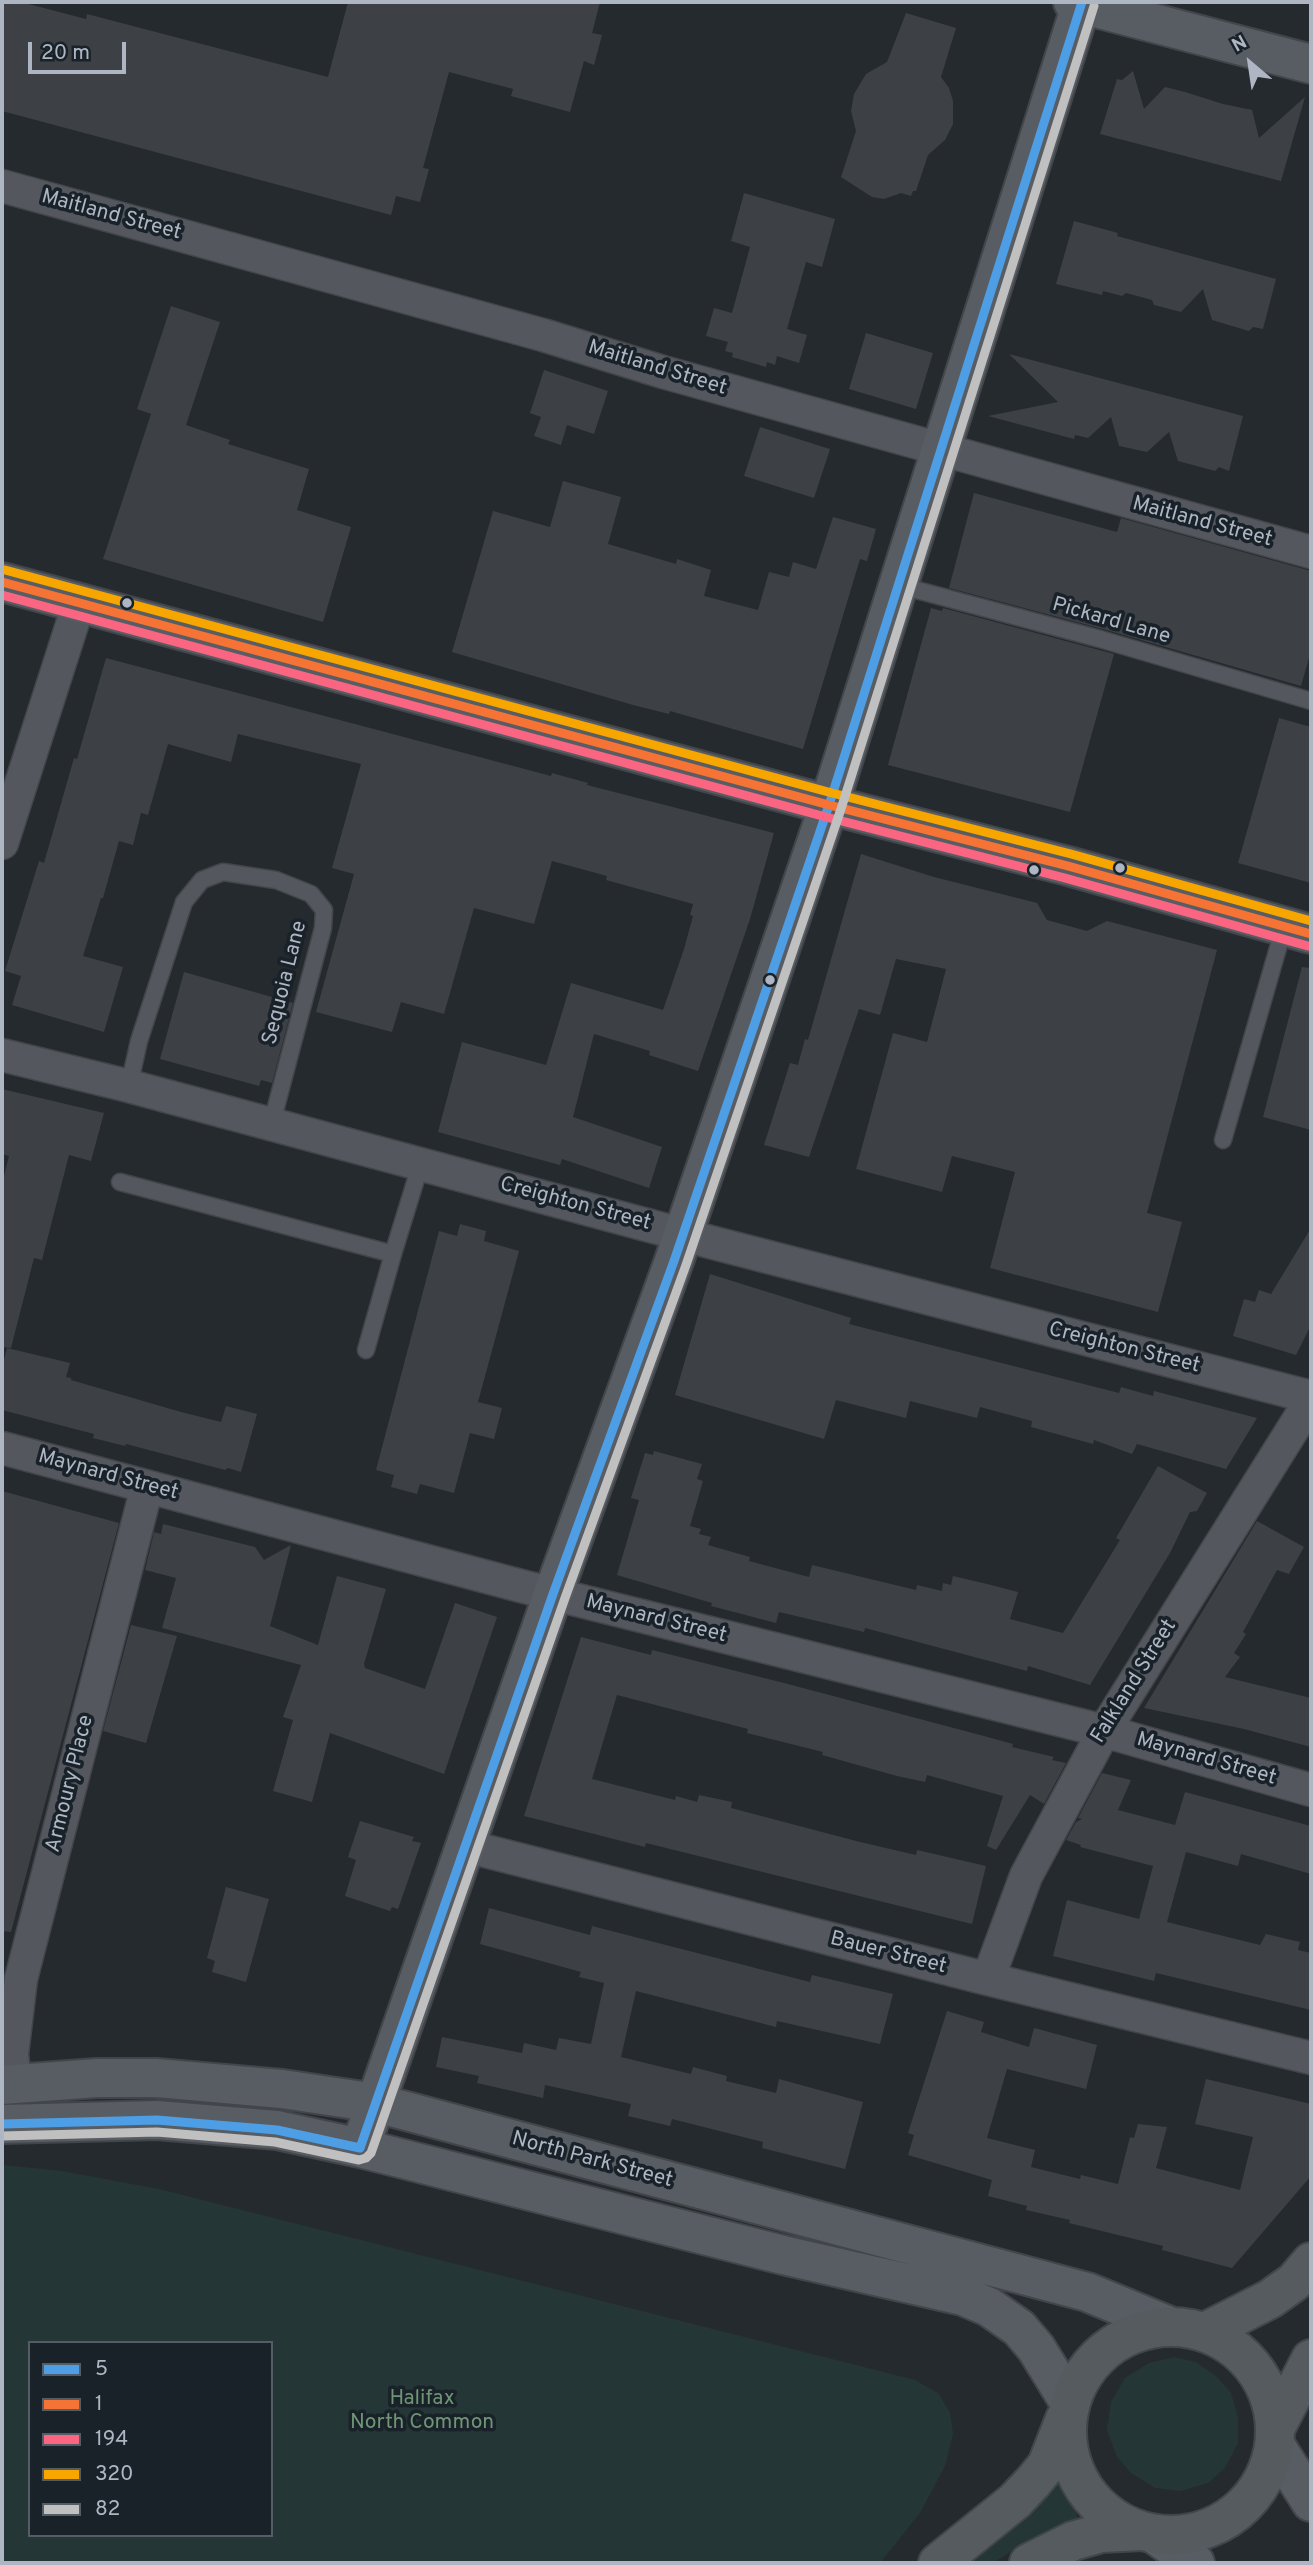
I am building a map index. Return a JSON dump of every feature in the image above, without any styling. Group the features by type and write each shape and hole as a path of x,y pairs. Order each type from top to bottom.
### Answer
{"main road":[{"path":"360,2148 553,1594 682,1235 829,804 1079,2 1311,64"},
{"path":"2,582 1069,866 1298,930"},
{"name":"North Park Street","path":"8,2084 97,2078 156,2078 282,2090 376,2103 1087,2292 1167,2325"},
{"name":"North Park Street","path":"2,2124 157,2120 277,2130 360,2148 783,2255 963,2296 989,2307 1018,2328 1036,2348 1066,2409"},
{"path":"1209,2330 1270,2299 1294,2283 1311,2262"},
{"path":"938,2563 1015,2501 1033,2482 1046,2465 1066,2409 1084,2375 1106,2353 1136,2335 1167,2325 1209,2330 1233,2346 1254,2369 1266,2391 1276,2436 1311,2502"},
{"path":"1029,2563 1073,2541 1092,2535 1186,2534 1214,2525 1242,2506 1263,2479 1276,2436 1311,2359"},
{"path":"1066,2409 1067,2448 1077,2476 1094,2499 1116,2519 1149,2533 1195,2563"}],"street":[{"name":"Maitland Street","path":"2,186 543,335 663,372 1311,552"},
{"path":"2,843 79,603"},
{"name":"Creighton Street","path":"2,1055 129,1086 682,1235 1311,1399"},
{"name":"Falkland Street","path":"988,1979 1026,1876 1104,1731 1311,1399"},
{"name":"Maynard Street","path":"2,1448 553,1594 1104,1731 1311,1790"},
{"name":"Armoury Place","path":"8,2084 21,1979 147,1487"},
{"name":"Bauer Street","path":"466,1846 1311,2058"}],"lane":[{"name":"Pickard Lane","path":"898,585 1100,639 1311,701"},
{"name":"Sequoia Lane","path":"129,1086 139,1041 184,902 202,880 223,873 276,880 312,894 324,911 323,928 271,1126"},
{"path":"1223,1140 1298,930"},
{"path":"366,1350 421,1163"},
{"path":"120,1182 393,1254"}],"green space":[{"name":"Halifax North Common","path":"2,2165 62,2171 159,2189 915,2380 938,2393 950,2413 953,2434 945,2466 920,2513 880,2563 2,2563"},
{"path":"1174,2357 1196,2362 1216,2376 1231,2393 1238,2417 1238,2443 1225,2468 1208,2483 1180,2491 1155,2488 1131,2473 1117,2457 1107,2430 1111,2402 1125,2378 1149,2363"},
{"path":"1054,2479 1065,2485 1079,2521 1021,2545 993,2563 947,2563"}],"building":[{"path":"2,2 21,2 86,19 87,14 328,77 348,2 600,2 592,33 602,35 594,65 584,61 570,112 511,96 513,89 449,72 423,168 429,169 420,202 396,196 391,215 2,111"},
{"path":"906,13 956,28 941,77 949,88 953,101 953,124 945,140 928,155 916,191 913,191 911,196 901,193 884,199 872,197 841,177 856,131 851,111 854,94 866,74 887,62"},
{"path":"1133,71 1144,109 1165,87 1185,92 1252,110 1259,138 1305,97 1281,181 1100,134 1117,79 1122,80"},
{"path":"744,193 835,219 822,267 806,262 787,329 807,335 799,363 777,356 775,365 767,362 766,367 732,357 733,353 725,351 728,342 706,336 714,308 732,313 750,247 731,241"},
{"path":"1074,221 1118,233 1117,236 1276,279 1263,329 1253,327 1249,331 1212,320 1203,289 1181,312 1154,305 1152,300 1126,293 1122,296 1103,291 1102,295 1056,284"},
{"path":"171,306 220,322 186,425 230,440 228,444 309,469 297,510 351,527 323,622 103,559 151,414 137,409"},
{"path":"866,333 933,353 916,409 849,389"},
{"path":"1009,354 1243,416 1229,471 1219,467 1215,471 1178,461 1169,432 1147,452 1119,446 1111,417 1088,438 1075,435 1074,439 988,416 1058,402"},
{"path":"544,370 608,391 594,434 567,425 561,445 534,436 541,417 530,413"},
{"path":"760,427 830,449 814,498 744,476"},
{"path":"563,481 621,497 608,544 676,564 677,559 711,570 704,596 758,610 769,572 789,577 793,562 816,569 833,517 876,529 867,561 860,559 803,749 670,711 669,714 633,705 452,652 493,511 550,527"},
{"path":"974,493 1117,532 1121,518 1311,571 1311,651 1301,686 949,588"},
{"path":"931,608 942,611 943,608 1114,654 1070,812 888,765"},
{"path":"106,658 774,833 750,919 698,1071 649,1055 650,1051 594,1034 573,1117 662,1147 649,1188 562,1159 560,1165 438,1132 462,1042 546,1065 571,983 663,1010 684,949 693,916 690,915 693,904 606,880 607,876 552,861 534,924 474,908 444,1014 401,1002 392,1032 316,1012 354,874 332,868 361,764 238,734 231,762 168,744 148,815 141,813 133,845 119,841 83,956 123,967 104,1032 12,1005 21,976 5,971 39,861 44,863"},
{"path":"1279,718 1311,727 1311,883 1238,863"},
{"path":"861,854 934,877 1037,903 1047,920 1087,931 1107,921 1217,950 1147,1213 1182,1222 1158,1312 990,1268 1015,1172 952,1156 942,1192 856,1169 893,1033 927,1042 946,969 896,959 880,1015 859,1009 809,1157 764,1145 790,1063 798,1065 805,1039 808,1040"},
{"path":"1302,967 1311,968 1311,1130 1263,1117"},
{"path":"184,972 293,1003 272,1083 261,1080 259,1086 160,1059"},
{"path":"2,1089 104,1113 91,1161 69,1155 42,1260 34,1258 11,1348 2,1347 2,1184 9,1156 2,1154"},
{"path":"460,1224 486,1231 484,1241 519,1251 478,1402 502,1408 494,1439 470,1433 454,1493 420,1484 417,1494 391,1487 394,1475 376,1470 439,1231 457,1236"},
{"path":"1311,1228 1311,1325 1296,1355 1233,1336 1244,1299 1255,1302 1259,1290 1271,1294"},
{"path":"710,1274 851,1318 849,1324 1119,1393 1121,1387 1153,1396 1154,1391 1257,1418 1226,1469 1137,1444 1132,1454 1094,1440 1093,1444 1031,1427 1032,1421 980,1407 977,1418 910,1401 906,1418 836,1400 824,1439 675,1395"},
{"path":"7,1348 70,1363 66,1377 71,1380 181,1412 221,1422 226,1406 257,1414 241,1472 93,1438 94,1434 2,1410 2,1367"},
{"path":"654,1451 702,1464 697,1479 703,1481 690,1526 701,1529 699,1534 711,1537 708,1545 750,1557 749,1561 809,1577 812,1565 916,1590 917,1585 942,1591 943,1583 951,1585 953,1576 987,1584 1018,1592 1010,1619 1063,1633 1120,1540 1116,1538 1158,1466 1207,1493 1197,1511 1190,1512 1170,1553 1090,1685 1028,1666 1027,1671 865,1628 864,1632 779,1612 776,1623 711,1606 712,1603 617,1575 639,1500 631,1498 645,1453 653,1455"},
{"path":"2,1491 119,1523 11,1932 2,1931"},
{"path":"1257,1521 1304,1547 1289,1574 1277,1570 1234,1653 1240,1657 1225,1677 1311,1698 1311,1747 1244,1729 1144,1708"},
{"path":"163,1524 255,1547 264,1560 291,1545 270,1626 318,1645 337,1576 386,1589 365,1668 425,1689 455,1603 497,1617 444,1774 330,1733 312,1802 273,1791 293,1720 283,1717 301,1665 162,1628 176,1578 145,1570 154,1532 161,1534"},
{"path":"131,1625 177,1636 146,1743 103,1731"},
{"path":"581,1637 651,1655 652,1650 784,1683 1013,1744 1012,1747 1054,1757 1052,1760 1066,1763 1044,1804 1030,1795 996,1850 987,1846 1003,1796 927,1775 925,1782 897,1776 822,1755 823,1752 747,1733 748,1729 617,1695 592,1779 675,1800 676,1796 697,1802 699,1795 732,1802 731,1808 860,1842 916,1855 917,1850 986,1866 972,1924 646,1843 645,1847 524,1816"},
{"path":"1102,1773 1131,1780 1118,1810 1175,1825 1185,1792 1311,1826 1311,1874 1241,1854 1238,1866 1186,1852 1167,1922 1260,1945 1266,1934 1300,1942 1298,1950 1311,1953 1311,2010 1156,1973 1154,1981 1053,1956 1067,1900 1139,1919 1153,1866 1080,1847 1081,1845 1066,1840 1076,1822 1082,1819 1078,1818"},
{"path":"360,1821 414,1837 412,1841 421,1843 398,1909 392,1907 390,1911 345,1896 356,1860 348,1857"},
{"path":"226,1887 269,1899 246,1982 212,1972 215,1961 207,1958"},
{"path":"489,1908 590,1935 592,1926 810,1982 812,1975 893,1994 880,2044 777,2021 776,2027 636,1991 621,2057 691,2074 693,2067 727,2076 726,2081 776,2093 779,2079 863,2102 845,2169 762,2148 763,2142 672,2119 670,2126 628,2116 631,2104 545,2085 543,2098 477,2083 479,2076 436,2067 442,2037 522,2053 524,2043 556,2050 559,2038 591,2044 604,1983 579,1977 581,1972 480,1944"},
{"path":"947,2011 984,2022 981,2032 1029,2047 1034,2028 1097,2045 1086,2089 1007,2069 987,2138 1035,2150 1031,2167 1080,2179 1081,2175 1118,2184 1130,2137 1134,2138 1138,2124 1167,2127 1156,2168 1240,2190 1253,2137 1195,2124 1206,2079 1311,2104 1311,2176 1232,2268 1162,2250 1163,2246 1069,2223 1070,2220 1026,2210 1027,2206 988,2196 992,2180 908,2155 914,2135 908,2133"}],"transit line":[{"name":"5","path":"2,2124 157,2120 277,2130 360,2148 553,1594 674,1261 829,805 1082,2"},
{"name":"82","path":"2,2136 157,2132 275,2142 359,2160 371,2153 565,1598 686,1265 841,809 1094,6"},
{"name":"320","path":"5,570 832,793 1071,854 1311,921"},
{"name":"1","path":"2,582 829,805 1068,866 1311,934"},
{"name":"194","path":"2,595 826,817 1065,878 1308,946"}]}
